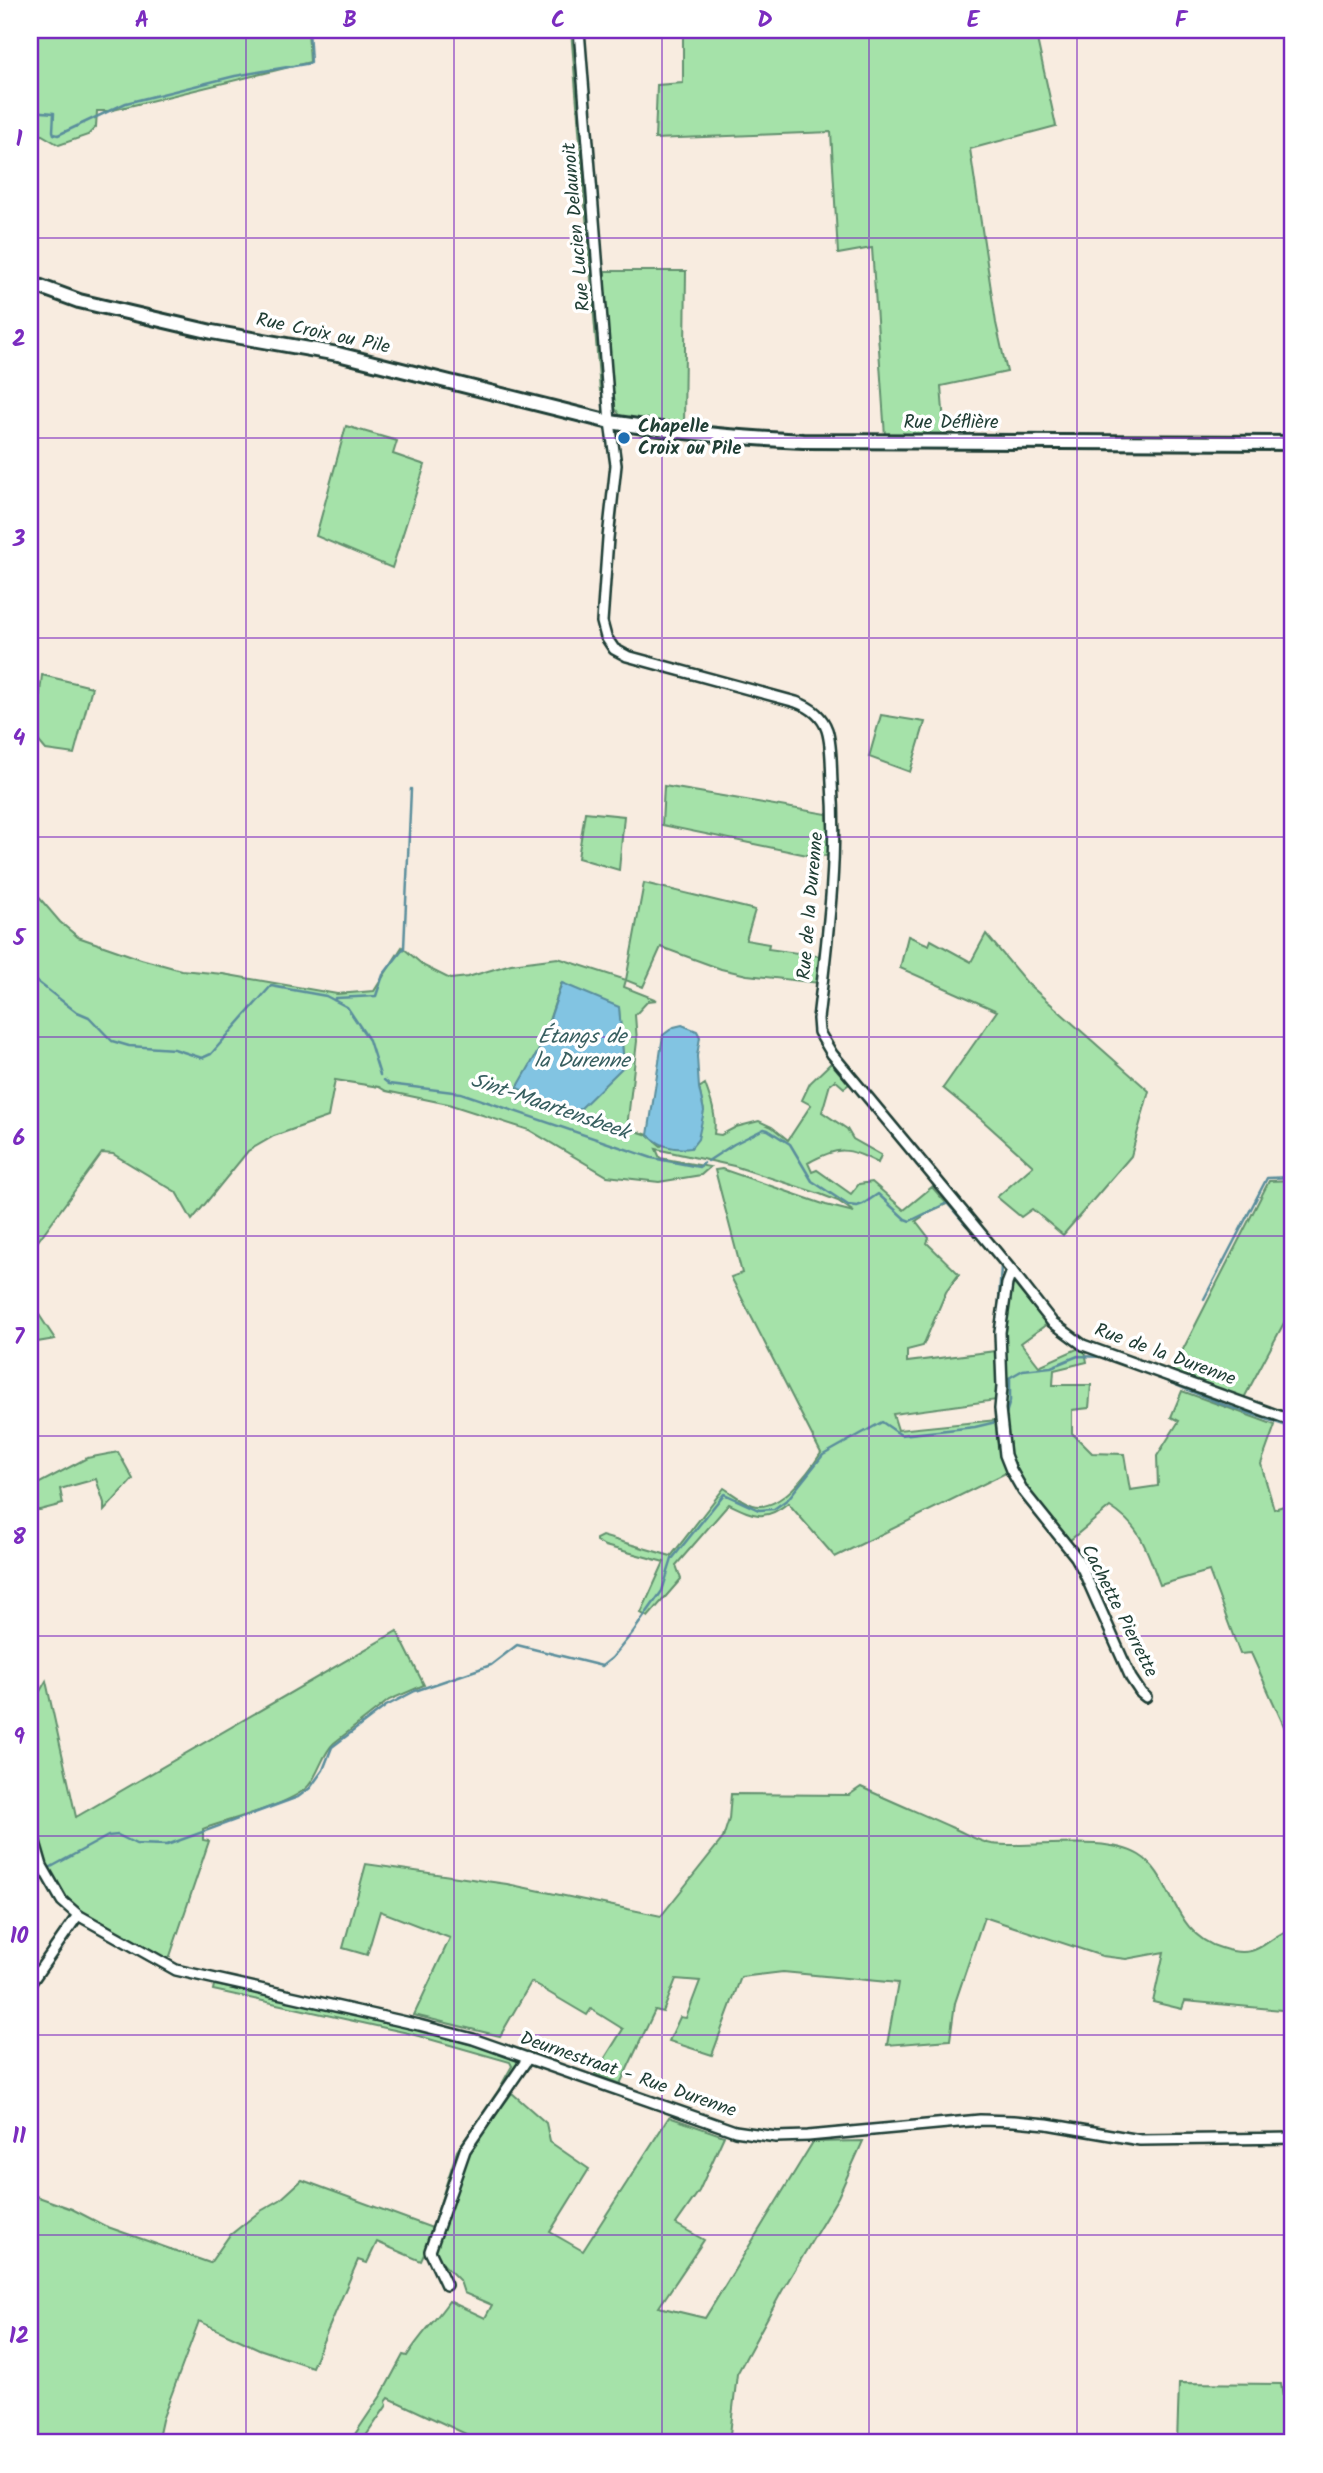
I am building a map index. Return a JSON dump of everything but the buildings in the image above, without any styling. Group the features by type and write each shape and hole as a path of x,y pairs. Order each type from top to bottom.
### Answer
{"street":[{"name":"Rue Lucien Delaunoit","path":"579,30 610,422"},
{"name":"Rue Croix ou Pile","path":"30,283 55,294 90,304 212,332 351,357 610,422"},
{"name":"Rue Déflière","path":"610,422 722,436 803,441 1293,443"},
{"name":"Rue de la Durenne","path":"610,422 616,465 602,622 606,637 614,649 627,656 796,702 810,708 827,729 836,828 833,892 818,1019 819,1032 832,1054 1052,1322 1083,1345 1293,1421"},
{"name":"Cachette Pierrette","path":"1012,1270 1000,1332 1000,1409 1003,1443 1011,1470 1023,1490 1076,1557 1131,1678 1146,1697"},
{"name":"Deurnestraat - Rue Durenne","path":"30,1825 49,1880 62,1901 78,1915 176,1970 473,2039 699,2120 756,2136 808,2136 980,2120 1047,2124 1140,2140 1293,2138"},
{"path":"30,1984 78,1915"},
{"path":"446,2286 430,2250 456,2173 472,2138 498,2105 528,2058"}],"green space":[{"path":"30,30 308,30 310,62 109,111 97,111 96,127 88,135 59,145 37,132 30,131"},
{"path":"571,30 575,30 604,391 600,391"},
{"path":"683,30 1035,30 1056,126 970,149 996,323 1007,372 941,386 945,435 885,436 872,248 838,254 831,132 655,139 657,85 683,83"},
{"path":"605,271 686,271 684,426 623,420 615,408 615,403 612,403 602,274 605,274"},
{"path":"346,426 397,441 393,454 425,465 392,568 316,536"},
{"path":"42,675 92,687 74,754 46,750 35,737"},
{"path":"881,715 925,722 910,772 869,757"},
{"path":"664,786 827,814 829,838 828,803 831,804 829,856 807,855 662,825"},
{"path":"585,812 624,816 619,870 578,858"},
{"path":"644,883 755,910 746,940 769,944 768,949 819,956 824,939 819,983 747,975 721,969 661,947 643,987 626,980"},
{"path":"37,895 60,922 78,937 141,959 181,970 223,974 337,994 374,991 402,947 424,966 450,979 468,977 511,964 558,958 626,980 624,987 657,1000 648,1001 635,1015 637,1041 627,1128 648,1135 661,1146 704,1111 699,1088 705,1084 714,1114 714,1134 721,1135 736,1127 759,1121 772,1127 788,1140 811,1105 802,1100 810,1083 831,1063 849,1084 844,1088 835,1080 830,1084 822,1112 847,1129 853,1139 881,1155 878,1163 850,1151 836,1151 808,1163 812,1172 817,1170 851,1194 859,1184 872,1182 904,1210 932,1187 947,1204 916,1221 929,1238 927,1243 959,1274 946,1292 923,1346 907,1350 907,1362 996,1351 997,1400 893,1414 898,1430 996,1420 997,1439 1006,1473 835,1557 788,1503 766,1515 746,1512 729,1504 676,1565 681,1579 648,1617 641,1613 664,1562 605,1546 596,1539 602,1536 671,1556 724,1488 753,1505 773,1503 792,1489 821,1453 731,1277 742,1273 715,1170 722,1169 854,1212 838,1201 820,1194 734,1166 656,1149 660,1158 710,1167 701,1175 659,1182 607,1176 529,1130 448,1104 386,1091 379,1087 335,1080 328,1117 274,1136 248,1151 192,1220 176,1192 113,1154 102,1153 30,1252 30,896","holes":["561,984 619,1008 624,1066 518,1088 540,1048"]},
{"path":"986,934 1027,983 1149,1091 1131,1156 1063,1235 1032,1209 1021,1217 997,1197 1033,1166 943,1088 997,1011 900,968 908,936 929,945 931,940 971,962"},
{"path":"1293,1180 1293,1306 1244,1398 1172,1371 1269,1181"},
{"path":"1011,1284 1015,1285 1047,1324 1021,1343 1039,1366 1079,1348 1085,1351 1087,1362 1054,1370 1053,1385 1091,1385 1089,1408 1072,1410 1072,1433 1092,1453 1124,1454 1130,1490 1158,1486 1157,1456 1179,1421 1171,1417 1182,1391 1275,1425 1261,1464 1274,1509 1293,1503 1293,1746 1251,1653 1240,1654 1209,1571 1160,1585 1142,1541 1121,1515 1110,1507 1069,1541 1023,1485 1008,1457 1002,1422 1007,1311"},
{"path":"30,1301 55,1339 37,1342 35,1334 30,1335"},
{"path":"118,1452 133,1479 104,1511 96,1479 60,1489 63,1504 30,1510 30,1488 87,1458"},
{"path":"397,1631 424,1685 389,1700 334,1743 309,1785 301,1792 275,1805 203,1829 203,1840 209,1841 168,1962 73,1906 52,1878 30,1814 30,1708 46,1681 76,1817"},
{"path":"861,1787 987,1843 1107,1845 1139,1855 1151,1864 1160,1876 1182,1918 1192,1930 1205,1941 1221,1948 1245,1952 1253,1950 1293,1928 1293,2011 1185,2001 1182,2009 1153,2002 1164,1952 1126,1959 1102,1956 984,1917 955,2003 950,2040 887,2045 898,1983 783,1972 741,1977 712,2055 669,2041 680,2017 686,2018 700,1981 676,1979 663,2012 655,2010 620,2084 595,2074 623,2029 591,2009 587,2015 531,1982 500,2036 414,2015 450,1938 380,1911 367,1955 343,1948 366,1864 507,1884 661,1916 723,1838 729,1819 731,1794 849,1795"},
{"path":"214,1985 442,2036 516,2059 519,2066 473,2132 427,2252 421,2261 377,2242 367,2263 358,2260 312,2367 259,2349 199,2321 162,2420 157,2443 30,2443 30,2194 72,2209 105,2226 210,2263 229,2236 259,2212 280,2200 302,2180 432,2228 457,2151 512,2066 510,2062 408,2033 213,1990"},
{"path":"512,2093 546,2123 550,2142 589,2169 550,2232 583,2251 669,2117 724,2136 699,2191 676,2224 704,2240 659,2307 705,2318 813,2142 863,2141 838,2197 737,2374 729,2443 485,2443 389,2398 361,2443 349,2443 382,2394 403,2355 407,2356 449,2301 485,2318 492,2305 464,2293 460,2281 434,2255 458,2177 470,2150"},
{"path":"1179,2383 1281,2384 1290,2443 1177,2443"}],"water":[{"name":"Étangs de la Durenne","path":"562,983 619,1007 624,1066 576,1113 517,1088 540,1048"},
{"name":"Étangs de la Durenne","path":"682,1025 697,1031 700,1037 697,1056 704,1111 698,1139 691,1148 668,1147 648,1135 663,1035"}],"waterway":[{"path":"30,111 54,113 53,131 58,135 126,103 235,76 311,63 309,30"},
{"path":"334,1000 376,996 383,975 404,948 411,789"},
{"path":"30,976 75,1011 89,1017 112,1041 129,1046 174,1049 202,1058 211,1054 271,986 326,996 347,1007 369,1040 380,1075"},
{"name":"Sint-Maartensbeek","path":"384,1080 389,1084 461,1093 652,1158 699,1167 704,1163"},
{"path":"708,1161 734,1144 764,1129 768,1130 790,1144 812,1181 848,1205 863,1204 878,1194 910,1221 947,1203 967,1226"},
{"path":"1204,1299 1267,1178 1293,1177"},
{"path":"986,1248 1001,1266 998,1316"},
{"path":"1007,1379 1023,1370 1051,1367 1078,1356 1103,1357"},
{"path":"1133,1367 1224,1405 1293,1428"},
{"path":"1005,1417 1010,1401 1010,1379"},
{"path":"51,1867 108,1836 118,1835 136,1844 167,1845 298,1797 310,1788 323,1770 332,1747 386,1706 415,1691 491,1665 517,1645 602,1666 633,1632 662,1591 672,1559 724,1494 759,1510 774,1509 788,1499 823,1455 882,1422 901,1435 975,1427 996,1422"},
{"path":"30,1844 35,1866 40,1870"}],"place":[{"name":"Chapelle Croix ou Pile","path":"624,438"}]}
